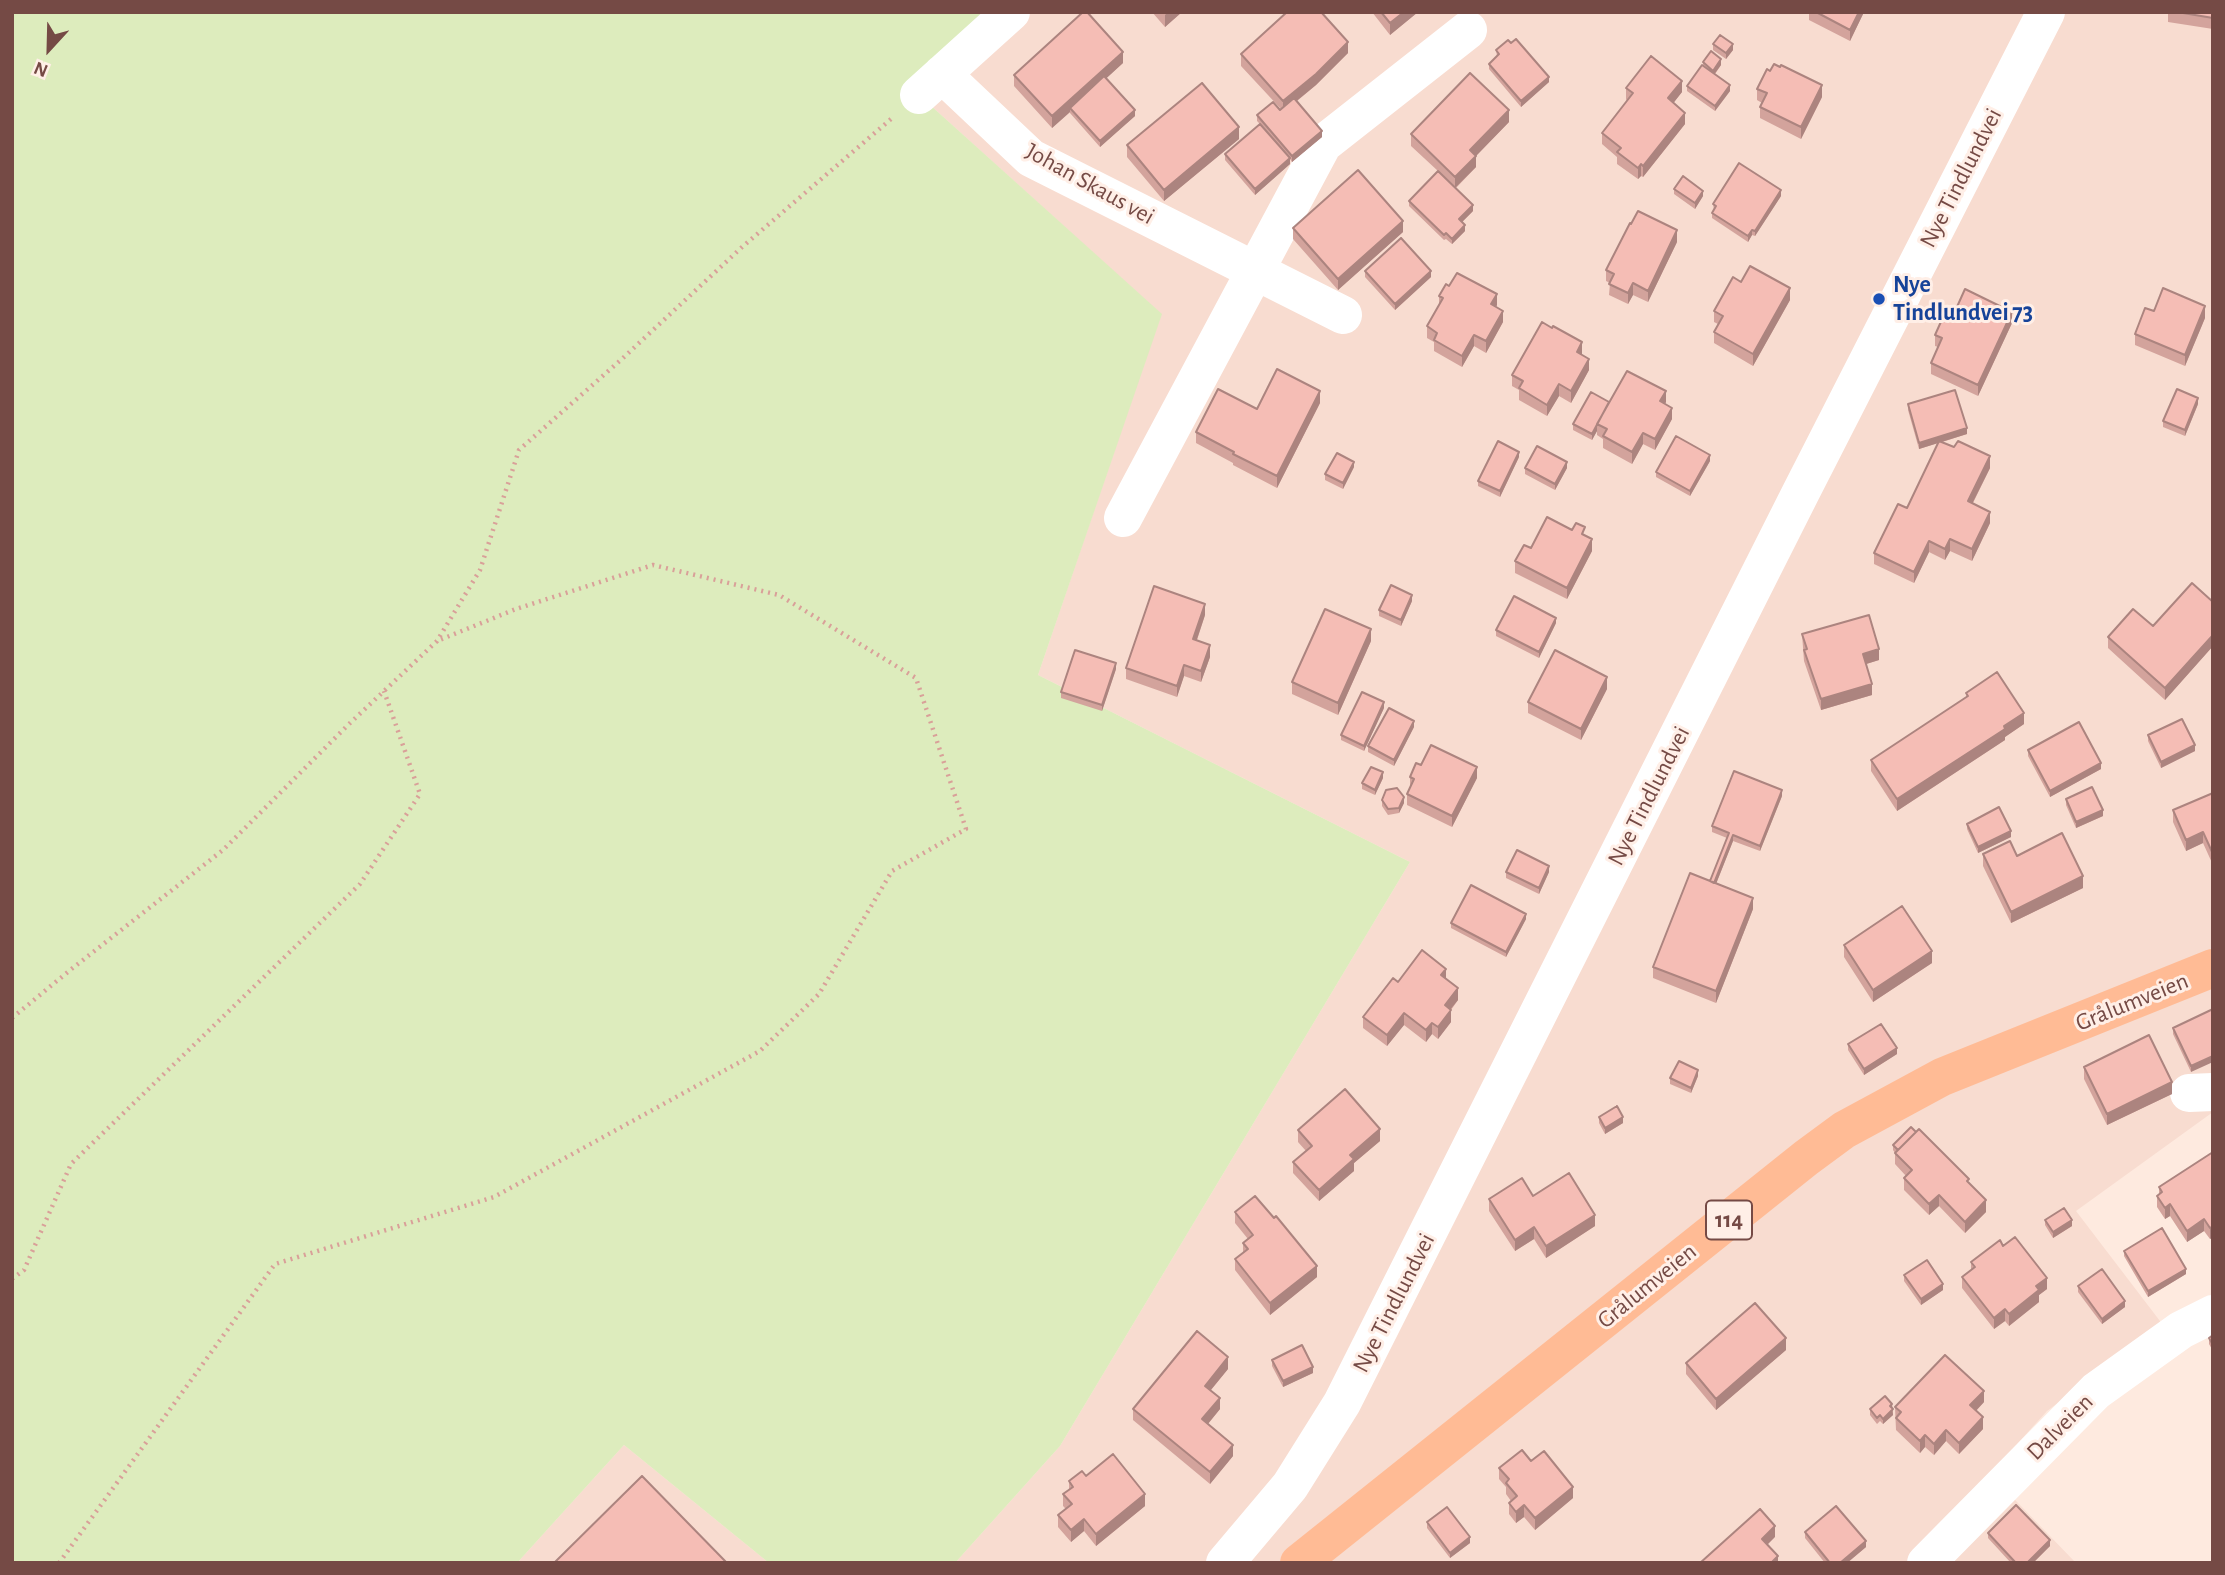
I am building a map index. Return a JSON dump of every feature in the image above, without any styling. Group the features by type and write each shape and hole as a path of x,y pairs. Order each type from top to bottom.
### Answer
{"main road":[{"name":"Grålumveien","path":"1299,1563 1805,1158 1844,1130 1942,1077 2213,968"}],"street":[{"path":"930,85 1012,12"},
{"name":"Nye Tindlundvei","path":"1224,1563 1290,1486 1342,1403 2046,12"},
{"path":"1123,518 1324,144 1468,30"},
{"name":"Johan Skaus vei","path":"930,85 1031,158 1343,315"},
{"name":"Dalveien","path":"1926,1563 2096,1391 2181,1330 2213,1314"}],"path":[{"path":"12,1018 223,850 438,641 480,570 519,450 741,248 930,85"},
{"path":"59,1563 275,1264 494,1198 760,1051 818,994 892,871 966,829 916,678 779,596 653,565 516,609 438,641"},
{"path":"12,1279 24,1270 71,1164 360,884 420,794 384,691"}],"shaded area":[{"path":"1012,12 2213,12 2213,948 2210,949 2213,954 2213,1112 2076,1211 2163,1325 2047,1411 1990,1474 2076,1563 955,1563 1060,1446 1410,862 1038,675 1161,314 919,95"},
{"path":"624,1445 769,1563 517,1563"}],"green space":[{"path":"12,12 1012,12 919,95 1162,314 1038,675 1410,862 1060,1446 955,1563 769,1563 624,1445 517,1563 12,1563"}],"building":[{"path":"1083,12 1087,12 1123,52 1052,116 1014,75"},
{"path":"1287,12 1321,12 1348,42 1316,74 1283,101 1241,54"},
{"path":"1381,12 1404,12 1390,23"},
{"path":"1816,12 1859,12 1850,30"},
{"path":"2177,12 2213,12 2213,18"},
{"path":"1720,35 1733,44 1726,53 1713,44"},
{"path":"1516,39 1549,77 1521,101 1489,64 1499,54 1496,50 1508,40 1511,43"},
{"path":"1711,51 1721,59 1713,71 1703,62"},
{"path":"1651,56 1682,81 1668,98 1685,113 1643,166 1641,164 1638,168 1617,152 1621,148 1602,133 1633,93 1626,88"},
{"path":"1774,64 1822,85 1801,127 1760,107 1767,93 1757,89 1767,69 1770,71"},
{"path":"1702,65 1730,85 1715,106 1687,86"},
{"path":"1470,73 1509,110 1470,150 1476,156 1455,177 1411,134"},
{"path":"1104,76 1135,110 1100,141 1070,108"},
{"path":"1202,83 1239,127 1164,190 1127,145"},
{"path":"1294,98 1322,131 1292,156 1257,115 1273,102 1280,110"},
{"path":"1260,124 1290,158 1255,189 1225,154"},
{"path":"1739,163 1781,190 1755,231 1752,230 1748,236 1712,213 1716,206 1713,204"},
{"path":"1358,170 1403,221 1338,279 1293,228"},
{"path":"1438,171 1473,205 1459,219 1465,225 1452,239 1446,233 1444,235 1409,201"},
{"path":"1683,176 1703,191 1695,203 1674,189"},
{"path":"1638,211 1677,230 1648,291 1633,283 1628,293 1609,284 1614,274 1606,270"},
{"path":"1401,238 1431,271 1395,304 1365,271"},
{"path":"1750,266 1790,288 1753,354 1714,332 1723,316 1714,311 1733,277 1741,282"},
{"path":"1457,273 1497,294 1491,304 1503,311 1486,341 1474,335 1462,356 1434,340 1437,333 1427,326 1443,298 1439,296"},
{"path":"2163,288 2205,306 2185,355 2135,334 2145,308 2154,311"},
{"path":"1965,289 2012,312 1978,385 1931,363 1942,338 1935,335 1944,315 1952,318"},
{"path":"1542,322 1582,342 1577,352 1589,359 1571,391 1559,384 1547,405 1519,388 1523,381 1512,375"},
{"path":"1277,369 1320,391 1277,476 1196,432 1218,389 1257,409"},
{"path":"1627,371 1666,391 1660,401 1672,408 1655,439 1643,433 1632,452 1603,436 1607,429 1597,424"},
{"path":"2177,389 2198,398 2185,430 2163,421"},
{"path":"1955,390 1967,428 1919,443 1908,404"},
{"path":"1591,392 1609,402 1592,434 1573,424"},
{"path":"1676,436 1710,455 1690,491 1656,472"},
{"path":"1498,441 1519,452 1500,491 1478,481"},
{"path":"1939,441 1954,447 1958,441 1990,456 1968,501 1990,512 1972,549 1950,539 1945,549 1929,541 1914,572 1874,553 1898,504 1907,508"},
{"path":"1537,446 1567,462 1555,484 1525,468"},
{"path":"1337,453 1354,462 1343,483 1325,474"},
{"path":"1547,517 1572,530 1576,523 1585,527 1582,534 1592,539 1567,588 1515,561 1524,545 1531,548"},
{"path":"2192,583 2213,602 2213,635 2165,688 2108,637 2133,609 2153,626"},
{"path":"1391,585 1412,595 1401,620 1379,610"},
{"path":"1154,586 1205,604 1193,639 1210,645 1201,671 1184,665 1177,686 1126,668"},
{"path":"1514,596 1556,618 1539,652 1496,630"},
{"path":"1325,609 1371,629 1338,703 1292,682"},
{"path":"1869,615 1879,649 1863,654 1872,684 1821,699 1804,650 1807,649 1802,634"},
{"path":"1075,650 1116,663 1102,705 1061,692"},
{"path":"1555,650 1607,677 1581,729 1528,702"},
{"path":"1997,672 2024,713 2004,726 2005,729 1897,799 1871,760 1968,696 1966,693"},
{"path":"1362,692 1384,702 1364,746 1341,735"},
{"path":"1389,708 1414,721 1394,760 1368,746"},
{"path":"2182,719 2195,745 2161,762 2148,735"},
{"path":"2079,722 2101,763 2050,791 2028,750"},
{"path":"1431,745 1477,767 1452,816 1407,794 1414,779 1410,777 1416,763 1421,765"},
{"path":"1371,767 1383,772 1375,790 1362,783"},
{"path":"1734,771 1782,790 1760,846 1733,835 1714,883 1710,881 1729,833 1712,826"},
{"path":"2092,787 2103,810 2076,822 2066,799"},
{"path":"1397,788 1404,797 1399,808 1388,809 1382,800 1386,790"},
{"path":"2213,793 2213,854 2203,832 2186,840 2173,810"},
{"path":"1999,807 2011,831 1978,847 1967,824"},
{"path":"2062,833 2083,876 2011,912 1983,854 2010,841 2017,856"},
{"path":"1517,850 1549,866 1539,888 1506,872"},
{"path":"1690,873 1753,898 1716,991 1653,967"},
{"path":"1471,885 1526,914 1506,952 1451,923"},
{"path":"1902,906 1932,951 1873,990 1844,945"},
{"path":"1422,950 1446,969 1441,975 1458,988 1445,1005 1451,1010 1438,1027 1432,1023 1426,1030 1404,1013 1387,1035 1363,1017 1393,978 1398,982"},
{"path":"2213,1009 2213,1056 2191,1066 2173,1028"},
{"path":"1881,1024 1897,1048 1864,1069 1848,1044"},
{"path":"2149,1035 2172,1082 2107,1114 2084,1067"},
{"path":"1679,1061 1698,1070 1691,1088 1670,1078"},
{"path":"1345,1089 1380,1129 1350,1155 1354,1159 1319,1190 1293,1162 1312,1146 1298,1130"},
{"path":"1617,1106 1623,1117 1605,1128 1599,1117"},
{"path":"1911,1127 1916,1132 1898,1150 1893,1145"},
{"path":"1919,1129 1986,1200 1965,1222 1939,1195 1929,1204 1904,1178 1912,1170 1895,1153"},
{"path":"2213,1152 2213,1226 2210,1228 2204,1219 2187,1231 2170,1204 2165,1208 2157,1196 2162,1192 2159,1187"},
{"path":"1569,1173 1595,1215 1546,1246 1534,1227 1515,1240 1489,1199 1522,1178 1533,1196"},
{"path":"1255,1196 1274,1218 1276,1216 1317,1266 1270,1303 1235,1259 1248,1249 1243,1243 1253,1235 1235,1212"},
{"path":"2064,1208 2072,1220 2053,1232 2045,1220"},
{"path":"2162,1228 2186,1269 2148,1291 2124,1251"},
{"path":"2015,1237 2047,1278 2036,1286 2039,1290 2009,1314 2005,1309 1994,1318 1962,1277 1975,1267 1971,1262 2000,1240 2003,1246"},
{"path":"1927,1260 1943,1284 1921,1299 1904,1275"},
{"path":"2102,1269 2125,1301 2102,1319 2078,1286"},
{"path":"1755,1303 1786,1338 1716,1399 1686,1363"},
{"path":"1197,1331 1228,1357 1205,1386 1220,1398 1202,1419 1233,1445 1210,1472 1133,1409"},
{"path":"1302,1345 1313,1367 1283,1381 1272,1360"},
{"path":"1945,1355 1984,1391 1970,1405 1983,1417 1959,1443 1946,1430 1934,1444 1925,1435 1920,1441 1896,1418 1901,1412 1895,1407"},
{"path":"1885,1396 1893,1409 1883,1419 1880,1415 1877,1418 1870,1409"},
{"path":"1522,1450 1531,1461 1544,1451 1573,1487 1535,1518 1524,1505 1516,1512 1509,1503 1517,1496 1506,1483 1509,1479 1499,1468"},
{"path":"1113,1454 1145,1494 1096,1534 1084,1519 1071,1530 1058,1515 1072,1504 1063,1494 1073,1487 1069,1481 1082,1471 1086,1476"},
{"path":"642,1476 727,1563 554,1563"},
{"path":"2016,1505 2050,1540 2027,1563 2016,1563 1988,1533"},
{"path":"1836,1506 1866,1541 1840,1563 1830,1563 1805,1532"},
{"path":"1447,1507 1470,1537 1450,1553 1427,1522"},
{"path":"1760,1509 1775,1526 1762,1539 1778,1556 1771,1563 1700,1563"}],"place":[{"name":"Nye Tindlundvei 73","path":"1879,299"}]}
